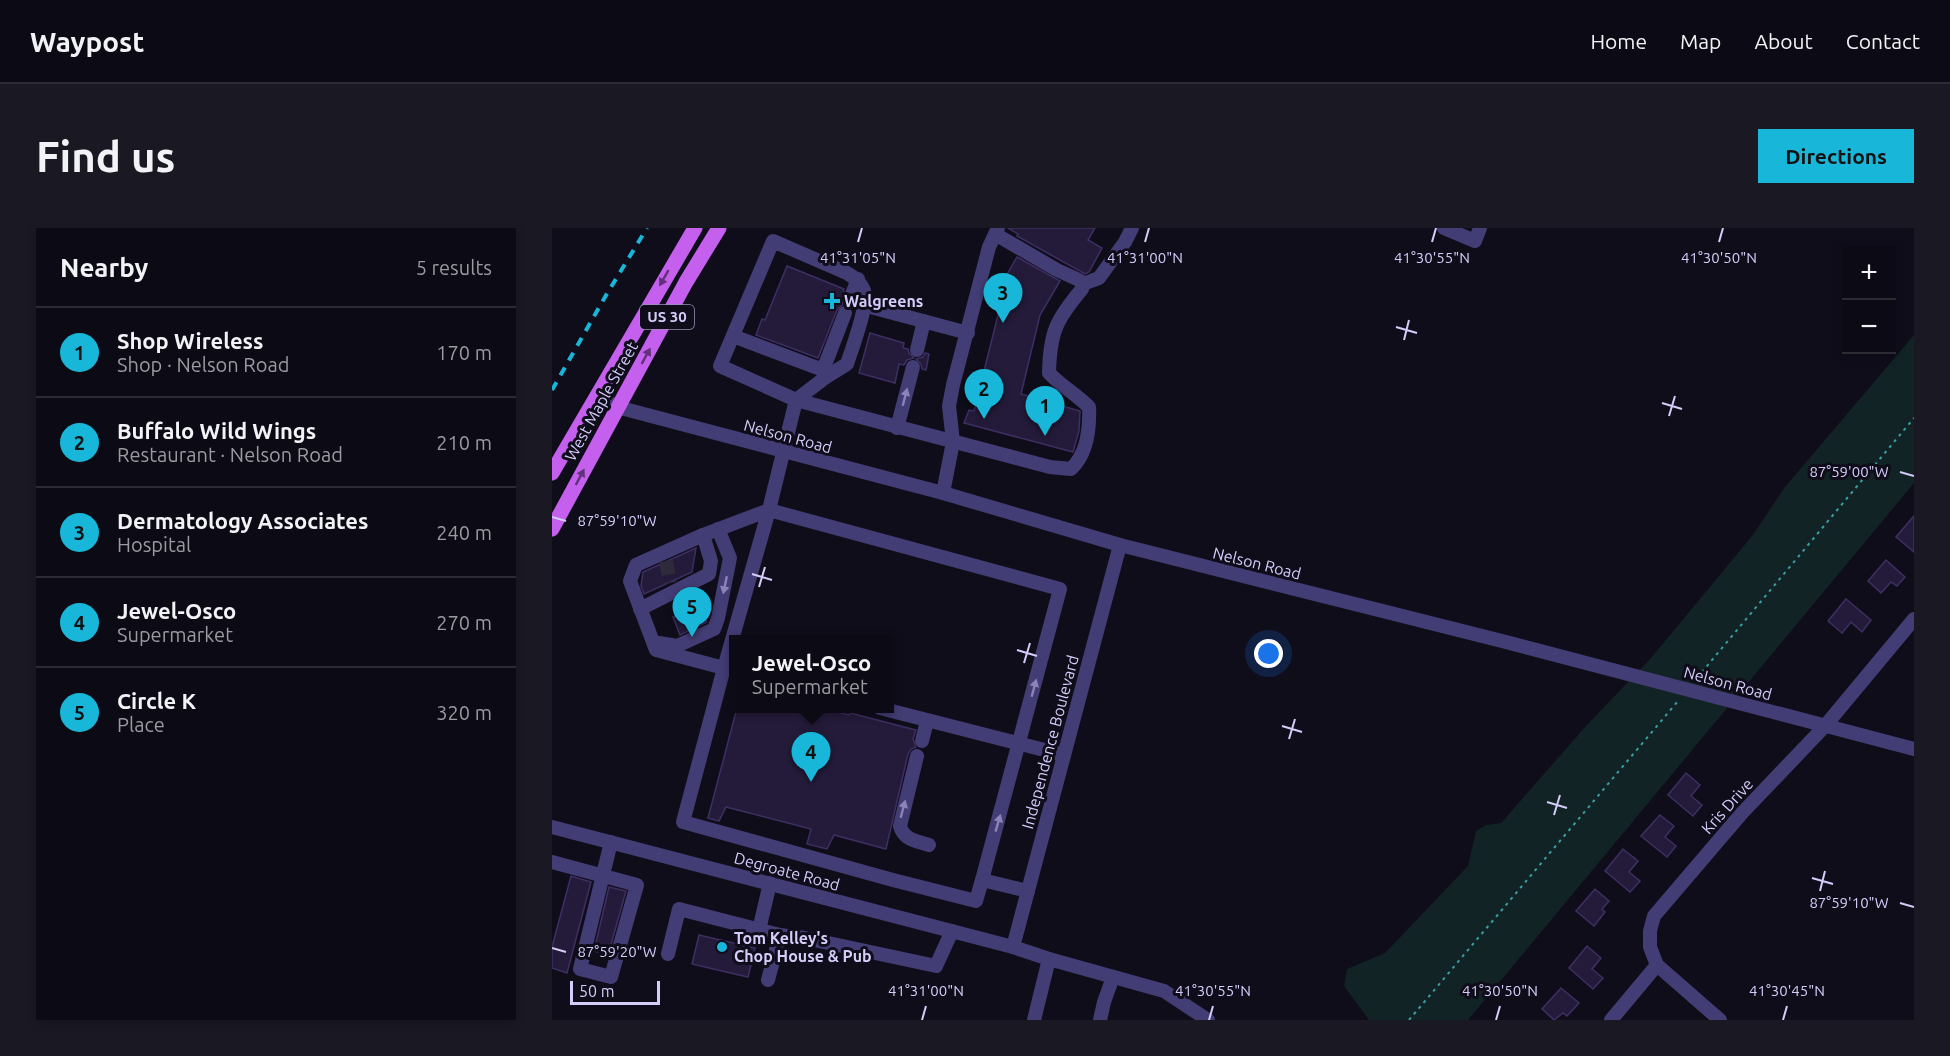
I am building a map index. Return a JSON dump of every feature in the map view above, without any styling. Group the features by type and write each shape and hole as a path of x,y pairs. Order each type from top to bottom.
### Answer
{"main road":[{"name":"West Maple Street","path":"552,473 695,228"},
{"name":"West Maple Street","path":"552,529 686,282 719,228"}],"street":[{"path":"1083,284 1099,278 1125,243 1132,228"},
{"path":"1444,228 1475,241 1480,228"},
{"path":"943,493 953,442 949,406 953,385 989,247 997,231 1083,284"},
{"path":"737,635 796,400 824,373 847,364 859,326 865,294 858,279 773,234 720,366 796,400 1050,467 1071,470 1080,461 1089,427 1089,407 1074,393 1058,384 1049,373 1049,364 1056,325 1082,289 1083,284"},
{"path":"850,299 858,279"},
{"path":"863,305 968,333"},
{"path":"824,373 843,317 859,326"},
{"path":"916,350 924,321"},
{"path":"733,336 824,373"},
{"path":"897,428 913,367"},
{"name":"Nelson Road","path":"597,395 618,407 943,493 1120,545 1502,641 1914,749"},
{"path":"769,510 1060,589 976,901 683,822 728,670 656,650 630,581 636,565 666,556 703,535 718,530 769,510"},
{"path":"653,642 678,646 714,628 730,558 718,530"},
{"path":"640,609 671,588 709,574 711,561 703,535"},
{"name":"Independence Boulevard","path":"1013,947 1120,545"},
{"name":"Kris Drive","path":"1658,965 1650,947 1650,931 1654,916 1742,813 1825,726 1914,619"},
{"path":"894,712 1064,755"},
{"path":"922,741 927,720"},
{"path":"917,756 900,826 907,838 929,845"},
{"name":"Degroate Road","path":"552,827 1013,947 1164,991 1208,1020"},
{"path":"552,862 602,876 637,885 611,977 580,969 602,876 611,842"},
{"path":"982,879 1028,891"},
{"path":"759,930 770,883"},
{"path":"668,954 679,909 780,935 805,938 936,966 952,931"},
{"path":"768,980 780,935"},
{"path":"1034,1020 1049,958"},
{"path":"1611,1020 1658,965 1720,1020"},
{"path":"1100,1020 1113,977"}],"path":[{"path":"1694,681 1914,418"},
{"path":"1409,1020 1675,704"}],"shaded area":[{"path":"1914,335 1914,483 1468,1020 1369,1020 1344,986 1347,969 1385,953 1468,866 1476,831 1486,825 1501,823 1586,726 1651,658 1752,536 1785,487"}],"building":[{"path":"1008,228 1095,228 1088,240 1102,248 1089,272 1085,274 1017,236 1018,234"},
{"path":"1017,257 1060,281 1040,315 1021,394 1080,411 1079,431 1073,452 964,423 969,410 974,411 1003,295 997,292"},
{"name":"Walgreens","path":"787,266 844,289 841,300 843,304 837,310 818,358 756,335 762,319 765,320"},
{"path":"870,333 904,343 903,348 908,349 914,358 907,360 904,365 899,364 895,383 859,373"},
{"path":"925,353 929,354 926,370 922,369 916,359 923,357"},
{"path":"1914,516 1914,552 1896,537"},
{"path":"696,548 692,572 644,594 641,586 643,572"},
{"path":"1886,560 1905,577 1897,586 1891,582 1881,593 1868,581"},
{"path":"1846,599 1871,620 1862,632 1851,622 1842,633 1828,621"},
{"path":"701,605 707,622 680,635 673,617"},
{"path":"736,713 842,713 849,715 850,713 916,730 913,739 916,747 908,754 886,849 834,835 827,849 807,844 811,829 726,807 719,821 708,818"},
{"path":"1686,773 1700,785 1691,796 1702,805 1693,816 1668,795"},
{"path":"1660,815 1674,826 1665,837 1676,846 1667,857 1641,836"},
{"path":"1623,849 1638,861 1629,872 1640,881 1630,892 1605,871"},
{"path":"571,876 591,882 567,973 552,968 552,947"},
{"path":"609,887 626,891 608,955 594,951"},
{"path":"1595,889 1609,901 1602,909 1605,912 1594,926 1576,911"},
{"path":"699,935 755,948 748,977 692,964"},
{"path":"1587,946 1601,958 1592,969 1603,978 1593,989 1569,968"},
{"path":"1561,988 1579,1003 1567,1016 1563,1013 1554,1020 1542,1009"}],"tunnel":[{"path":"666,561 670,583"}],"railway":[{"path":"552,390 647,228"}],"place":[{"name":"Walgreens","path":"832,301"},
{"name":"Dermatology Associates","path":"1003,323"},
{"name":"Buffalo Wild Wings","path":"984,419"},
{"name":"Shop Wireless","path":"1045,436"},
{"name":"Circle K","path":"692,637"},
{"name":"Jewel-Osco","path":"811,782"},
{"name":"Tom Kelley's Chop House & Pub","path":"722,947"}]}
